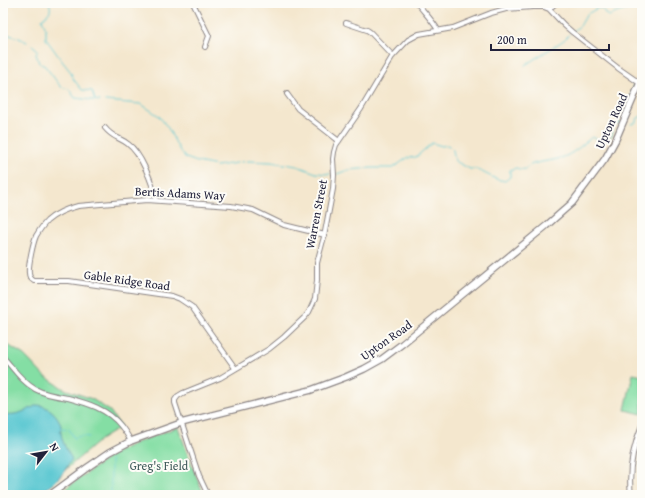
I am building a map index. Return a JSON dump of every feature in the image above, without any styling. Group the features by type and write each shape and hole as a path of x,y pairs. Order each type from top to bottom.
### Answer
{"main road":[{"name":"Upton Road","path":"50,495 91,464 131,441 181,423 310,390 364,369 382,359 546,226 572,203 605,159 616,139 641,82"}],"street":[{"path":"193,3 209,36 205,47"},
{"path":"417,3 438,30"},
{"path":"528,3 533,7"},
{"path":"556,3 549,9 564,25 618,68 641,82"},
{"name":"Warren Street","path":"208,495 199,476 181,423 175,400 178,396 184,393 220,378 277,343 309,312 315,299 317,263 325,235 333,189 334,152 339,141 361,109 393,56 408,40 414,36 453,28 506,9 544,7 549,9"},
{"path":"346,23 370,32 393,56"},
{"path":"287,94 301,112 339,141"},
{"path":"105,128 115,137 127,143 135,150 148,175 156,200"},
{"name":"Bertis Adams Way","path":"31,278 29,266 35,238 40,230 53,216 64,210 78,206 136,200 156,200 231,206 253,210 284,226 325,235"},
{"name":"Gable Ridge Road","path":"31,278 34,281 69,281 172,296 180,299 192,307 235,368"},
{"path":"3,357 23,380 34,388 50,396 77,400 102,409 120,424 131,441"},
{"path":"631,495 631,463 633,451 642,425"}],"green space":[{"path":"3,342 24,355 43,375 64,389 92,399 110,411 121,427 100,440 39,495 3,495"},
{"path":"633,374 642,376 642,414 625,410"},
{"name":"Greg's Field","path":"178,427 204,495 59,495 70,485 115,453 140,441"}],"water":[{"path":"37,405 41,405 52,411 58,418 61,426 62,440 72,459 54,483 41,493 34,495 19,495 3,488 3,414 17,414"}],"waterway":[{"path":"49,3 50,10 42,19 46,29 46,39 82,90 92,91 95,100"},
{"path":"574,30 580,26 587,14 598,8 603,9 605,14 609,16 621,11 642,7"},
{"path":"3,33 27,42"},
{"path":"525,65 564,40 570,34"},
{"path":"642,36 638,38 642,58"},
{"path":"32,45 38,50 36,54 39,63 45,66 61,87 69,89 75,98 100,101"},
{"path":"624,114 634,86 633,84"},
{"path":"105,101 141,104 159,116 168,128 180,151 186,158 217,166 237,163"},
{"path":"631,124 635,123 638,118 642,116"},
{"path":"337,174 348,170 393,168 407,158 416,157 432,143 442,146 448,145 453,150 455,161 470,169 476,169 496,179 505,181 510,177 510,170 516,168 524,169 533,164 558,159 570,154 592,137 602,141 609,139 612,136 613,127 621,122"},
{"path":"241,162 271,162 297,166 316,173 330,174"},
{"path":"60,428 69,429 74,438 81,436 89,437"},
{"path":"111,459 111,495"}]}
